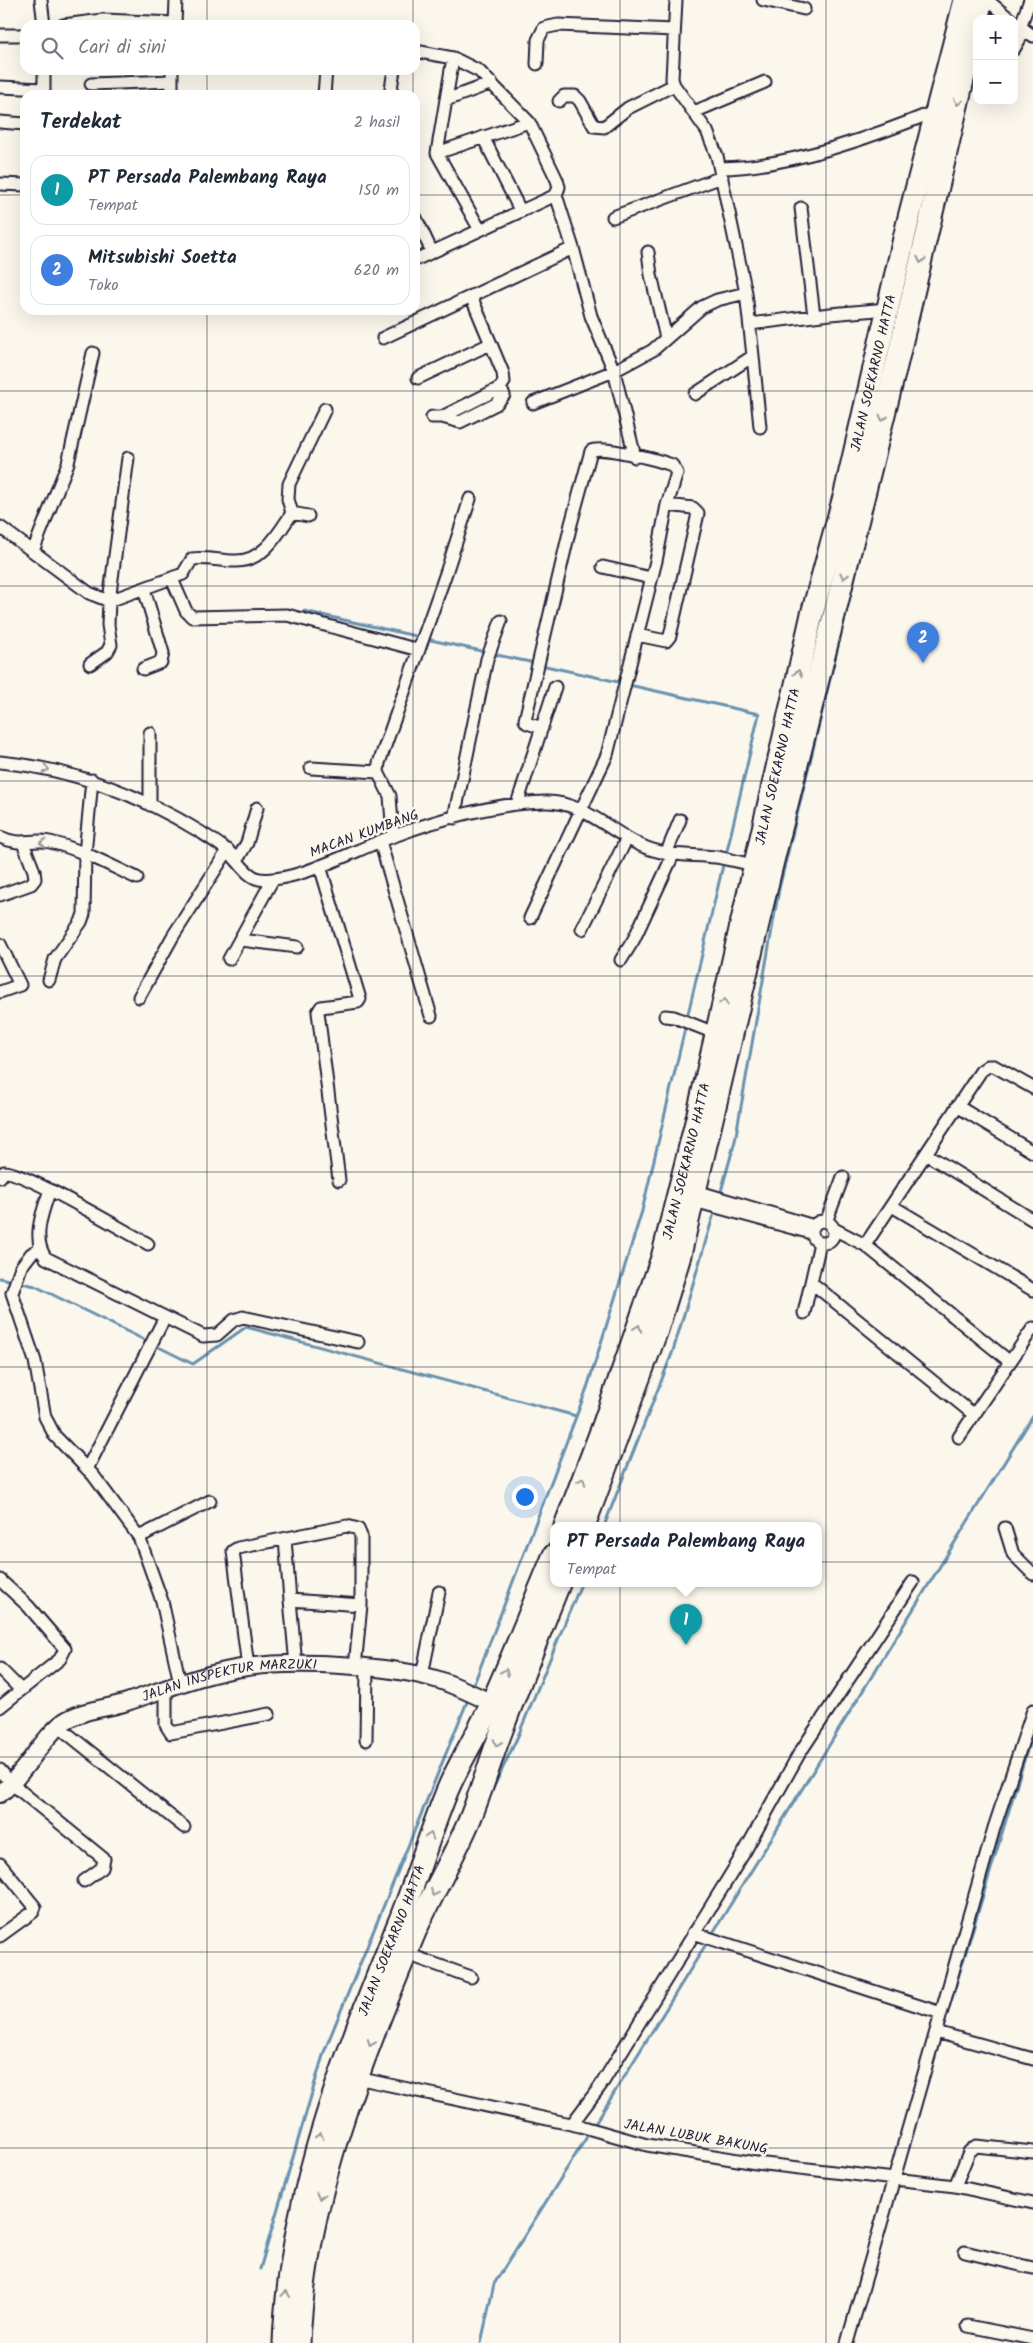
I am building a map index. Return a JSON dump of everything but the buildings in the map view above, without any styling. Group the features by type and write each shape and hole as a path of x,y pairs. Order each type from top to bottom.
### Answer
{"highway":[{"name":"JALAN SOEKARNO HATTA","path":"585,1522 638,1355 717,1034 799,668 845,493 936,111 965,0"},
{"name":"JALAN SOEKARNO HATTA","path":"567,1522 679,1259 701,1198 771,869 973,51"},
{"name":"JALAN SOEKARNO HATTA","path":"284,2343 287,2285 307,2181 335,2088 376,1977 415,1884 442,1802 486,1700 550,1564"},
{"name":"JALAN SOEKARNO HATTA","path":"298,2343 300,2307 312,2227 328,2160 364,2080 415,1932 471,1816 510,1708 558,1587"}],"street":[{"path":"41,0 43,20"},
{"path":"175,20 176,0"},
{"path":"676,0 671,72 674,85 706,131 721,172 746,293 760,427"},
{"path":"763,0 804,9"},
{"path":"1018,41 1030,0"},
{"path":"982,9 1000,12 1004,15"},
{"path":"537,64 538,40 544,28 548,26 674,30"},
{"path":"0,35 20,35"},
{"path":"420,52 453,58 472,66 529,122 557,180 559,187 556,195 573,248 591,316 614,371 635,456"},
{"path":"453,58 437,140 437,153 480,230"},
{"path":"44,75 44,90"},
{"path":"324,90 326,75"},
{"path":"391,90 393,75"},
{"path":"91,84 172,76 172,90"},
{"path":"694,112 765,82"},
{"path":"446,100 492,84"},
{"path":"559,101 564,96 575,96 580,101 594,126 599,128 604,127 634,104 674,85"},
{"path":"0,87 26,90"},
{"path":"613,218 721,172 768,164 843,144 936,111"},
{"path":"0,122 20,124"},
{"path":"437,153 529,122"},
{"path":"483,137 520,210"},
{"path":"0,184 20,186"},
{"path":"420,258 556,195"},
{"path":"801,208 814,316"},
{"path":"420,227 432,252"},
{"path":"383,338 573,248"},
{"path":"648,252 651,275 666,338"},
{"path":"533,403 614,371 654,350 702,307 717,300 746,293"},
{"path":"437,417 460,422 496,404 504,395 500,388 504,382 503,373 471,296"},
{"path":"750,324 888,309"},
{"path":"418,378 490,344"},
{"path":"33,551 68,463 93,353"},
{"path":"695,394 753,356"},
{"path":"0,527 88,593 108,601 185,573 188,562 192,559 235,561 252,558 274,541 292,513 288,499 289,484 325,408"},
{"path":"530,918 607,755 667,505 677,473 676,469 665,462 596,449 591,451 571,524 526,720 527,723 542,728"},
{"path":"90,664 106,652 111,645 108,625 108,601 128,458"},
{"path":"393,836 390,796 378,772 383,747 421,644 470,499"},
{"path":"637,635 666,641 670,636 698,513 694,508 667,505"},
{"path":"292,513 308,516"},
{"path":"603,567 651,578"},
{"path":"172,579 186,611 192,617 287,615 421,644"},
{"path":"143,669 161,662 163,653 144,589"},
{"path":"454,818 488,654 500,629 501,621"},
{"path":"517,804 556,687"},
{"path":"150,733 150,805"},
{"name":"MACAN KUMBANG","path":"0,762 42,768 92,780 150,805 202,833 228,850 247,873 255,878 273,879 320,866 393,836 454,818 517,804 560,803 581,809 627,838 652,851 669,855 732,860 756,866"},
{"path":"311,768 378,772"},
{"path":"49,980 55,959 82,918 85,854 92,780"},
{"path":"237,860 247,842 257,808"},
{"path":"621,960 634,939 669,855 680,820"},
{"path":"0,837 23,843 49,842 85,854 137,878"},
{"path":"582,929 627,838"},
{"path":"380,842 431,1016"},
{"path":"0,895 31,884 35,879 34,871 23,843"},
{"path":"139,997 183,920 228,850"},
{"path":"320,866 360,999 358,1002 321,1007 318,1012 339,1180"},
{"path":"229,959 273,879"},
{"path":"241,940 297,947"},
{"path":"0,944 20,984 0,992"},
{"path":"665,1016 717,1034"},
{"path":"865,1245 981,1071 988,1066 994,1066 1033,1088"},
{"path":"958,1106 1033,1152"},
{"path":"926,1154 1033,1220"},
{"path":"0,1176 4,1172 11,1173 50,1190 148,1244"},
{"path":"701,1198 831,1240 834,1233 829,1225 843,1177"},
{"path":"50,1190 41,1216 40,1248 42,1253 51,1261 164,1319 208,1338 217,1336 234,1320 243,1317 358,1342"},
{"path":"892,1206 1033,1290"},
{"path":"804,1313 812,1283 815,1234 821,1222 865,1245 1009,1361"},
{"path":"40,1248 31,1254 13,1287 16,1308 35,1361 42,1406 49,1427 54,1436 88,1469 118,1506 139,1537 162,1601 173,1685 166,1725 171,1733 269,1714"},
{"path":"812,1283 974,1414"},
{"path":"88,1469 164,1319"},
{"path":"959,1437 1033,1328"},
{"path":"139,1537 210,1501"},
{"path":"248,1667 232,1554 238,1548 285,1538 347,1526 358,1529 361,1536 361,1668 366,1740"},
{"path":"1005,1528 1013,1554 1033,1574"},
{"path":"285,1538 296,1664"},
{"path":"0,1580 28,1606 65,1647 60,1658 20,1689 0,1708"},
{"path":"576,2125 696,1934 799,1754 913,1582"},
{"path":"422,1675 439,1592"},
{"path":"290,1600 361,1605"},
{"name":"JALAN INSPEKTUR MARZUKI","path":"6,1789 58,1726 84,1712 120,1704 173,1685 248,1667 296,1664 361,1668 422,1675 486,1700"},
{"path":"0,1669 20,1689"},
{"path":"847,2343 938,2032 941,2013 994,1828 1027,1745 1033,1710"},
{"path":"58,1726 184,1826"},
{"path":"0,1770 6,1789 104,1859 102,1868 84,1882"},
{"path":"0,1864 35,1907 33,1912 0,1936"},
{"path":"696,1934 941,2013"},
{"path":"407,1954 471,1977"},
{"path":"938,2032 1033,2059"},
{"name":"JALAN LUBUK BAKUNG","path":"364,2080 576,2125 647,2145 756,2163 955,2186 1033,2203"},
{"path":"955,2186 970,2152 976,2146 1033,2152"},
{"path":"965,2252 1033,2268"},
{"path":"968,2326 1033,2339"}],"waterway":[{"path":"991,15 993,8"},
{"path":"720,1195 735,1141 779,889 874,498"},
{"path":"304,611 420,637"},
{"path":"426,639 486,652"},
{"path":"492,654 535,663"},
{"path":"541,665 623,683"},
{"path":"629,685 759,714 726,855"},
{"path":"687,1018 724,861"},
{"path":"472,1689 587,1388 642,1211 686,1024"},
{"path":"606,1522 673,1351 715,1210"},
{"path":"0,1278 35,1286 193,1364 246,1327 576,1416"},
{"path":"711,1936 1033,1416"},
{"path":"489,1797 518,1736 580,1587"},
{"path":"260,2269 324,2052 469,1697"},
{"path":"947,2014 1033,1731"},
{"path":"593,2127 708,1941"},
{"path":"481,2343 494,2284 590,2132"}],"place":[{"name":"Mitsubishi Soetta","path":"923,663"},
{"name":"PT Persada Palembang Raya","path":"686,1645"}]}
